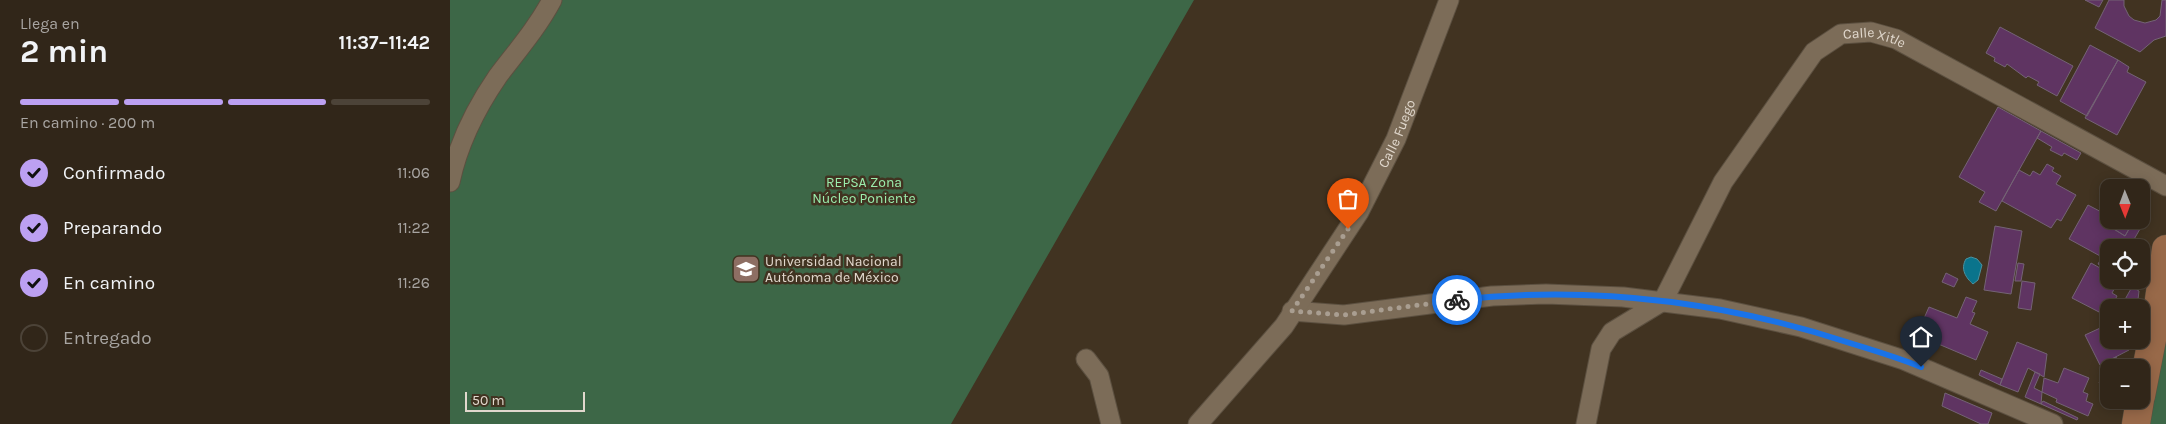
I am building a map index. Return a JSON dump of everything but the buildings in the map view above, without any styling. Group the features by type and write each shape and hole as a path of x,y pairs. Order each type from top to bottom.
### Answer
{"main road":[{"path":"2148,359 2166,249"},
{"path":"2136,424 2138,409"}],"street":[{"path":"450,182 460,144 469,126 498,77 534,30 552,0"},
{"name":"Calle Fuego","path":"1198,424 1284,326 1292,311 1360,212 1396,139 1450,0"},
{"name":"Calle Xitle","path":"1663,301 1723,182 1814,52 1840,34 1871,32 1896,38 2166,186"},
{"path":"1292,311 1344,315 1466,299 1546,294 1663,301 1720,309 1801,327 1904,360 2053,424"},
{"path":"1586,424 1601,349 1612,332 1663,301"},
{"path":"1086,360 1098,376 1111,424"}],"green space":[{"name":"REPSA Zona Núcleo Poniente","path":"450,0 1194,0 951,424 450,424"},
{"path":"2166,325 2166,424 2147,424"}],"water":[{"path":"1971,257 1977,259 1982,265 1978,280 1973,284 1966,276 1964,270 1966,259"}],"way so far":[{"path":"1348,229 1292,311 1344,315 1457,300"}],"place":[{"name":"Universidad Nacional Autónoma de México","path":"746,269"}],"route":[{"path":"1457,300 1492,296 1546,294 1623,297 1720,309 1801,327 1921,367"}]}
